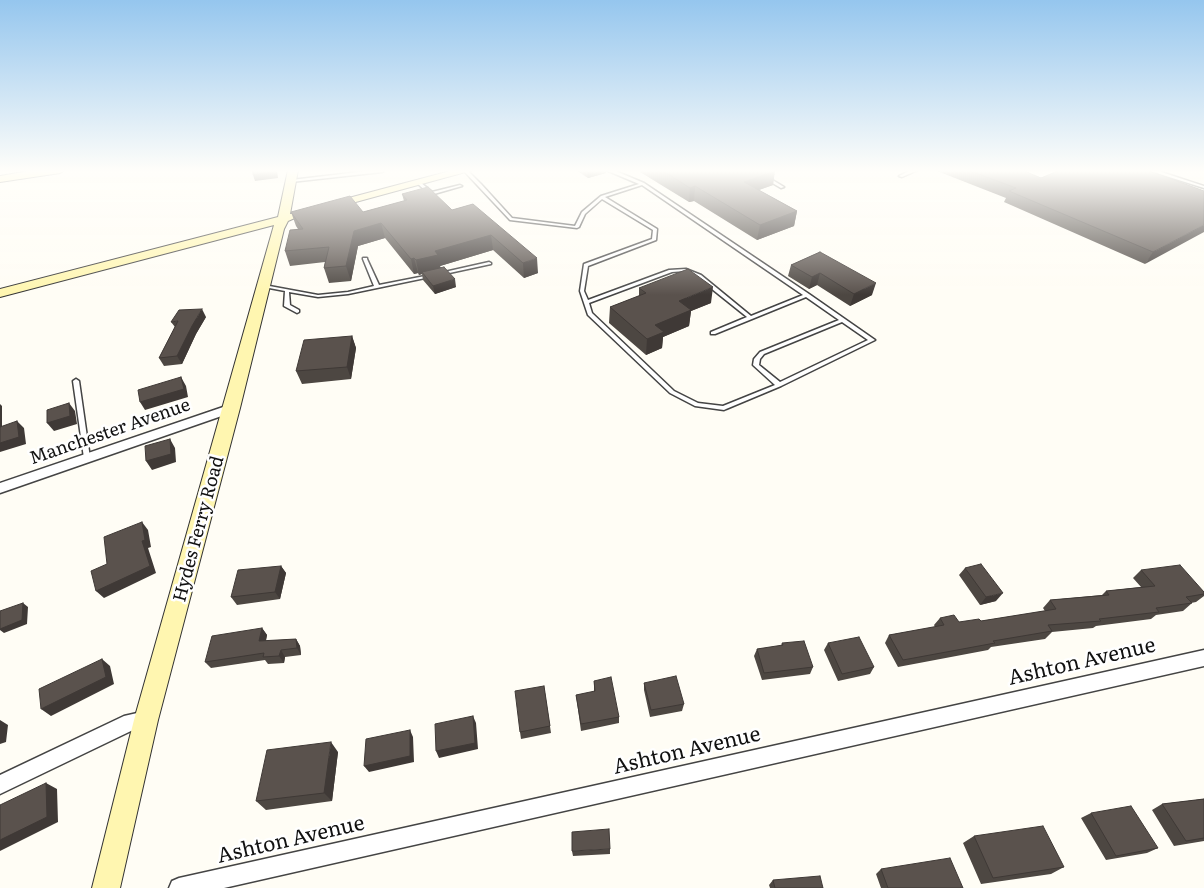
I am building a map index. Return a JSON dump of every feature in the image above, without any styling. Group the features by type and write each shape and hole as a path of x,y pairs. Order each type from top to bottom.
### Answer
{"street":[{"name":"Hydes Ferry Road","path":"106,888 146,720 232,408 278,229 285,211"},
{"path":"0,293 301,214"},
{"name":"Manchester Avenue","path":"0,488 232,408"},
{"name":"Ashton Avenue","path":"179,888 1204,658"},
{"path":"0,786 130,722 146,720"}],"lane":[{"path":"504,211 511,219 577,227 585,211"},
{"path":"625,211 654,230 654,240 586,265 582,292 590,314 672,392 697,405 724,408 779,385 872,340 684,211"},
{"path":"366,259 377,287"},
{"path":"264,286 318,296 377,287 489,263"},
{"path":"586,302 671,271 686,270 699,276 751,318"},
{"path":"287,291 287,306 297,311"},
{"path":"713,333 807,295"},
{"path":"779,385 756,365 757,359 762,354 842,320"},
{"path":"76,381 87,458"}],"building":[{"path":"482,211 537,258 523,263 491,235 435,251 438,255 416,260 414,258 411,259 381,223 354,231 346,266 324,268 329,247 285,251 290,230 303,229 291,212"},
{"path":"737,211 796,211 760,225"},
{"path":"1057,211 1204,211 1204,225 1153,252"},
{"path":"820,252 876,283 854,294 820,273 812,277 791,265"},
{"path":"444,267 455,279 433,286 422,272"},
{"path":"688,269 713,287 679,301 691,310 655,325 664,332 647,339 610,307 646,293 639,288"},
{"path":"202,309 177,356 159,358 178,321 171,322 179,310"},
{"path":"352,336 347,367 296,371 304,340"},
{"path":"181,377 184,389 140,402 138,390"},
{"path":"69,403 70,416 47,423 47,410"},
{"path":"17,421 19,437 0,443 0,427"},
{"path":"170,439 171,454 146,461 145,446"},
{"path":"142,522 145,540 142,541 150,566 96,591 91,571 107,564 104,537"},
{"path":"981,564 1003,593 986,597 965,568"},
{"path":"1180,565 1204,594 1186,597 1192,603 1156,608 1159,612 1099,619 1101,621 1048,625 1052,631 903,660 889,635 944,625 940,618 954,615 959,622 979,619 981,621 1056,609 1050,600 1109,595 1106,591 1155,586 1141,570"},
{"path":"281,566 275,592 231,597 238,570"},
{"path":"23,603 22,620 0,629 0,611"},
{"path":"262,628 259,641 296,639 297,648 281,650 279,656 263,657 264,653 205,662 212,636"},
{"path":"859,637 874,667 842,674 828,643"},
{"path":"804,641 813,667 764,673 757,649 783,645 782,643"},
{"path":"102,659 106,677 41,709 39,689"},
{"path":"676,676 684,704 651,710 644,683"},
{"path":"611,677 619,717 581,724 576,695 595,691 594,681"},
{"path":"544,686 550,726 520,732 515,691"},
{"path":"473,716 475,743 436,751 435,724"},
{"path":"410,730 410,756 364,766 366,739"},
{"path":"331,742 324,793 256,801 267,750"},
{"path":"46,783 47,817 0,840 0,805"},
{"path":"1204,799 1204,838 1186,841 1162,804"},
{"path":"1131,806 1158,848 1116,856 1091,813"},
{"path":"1043,826 1064,867 993,878 974,836"},
{"path":"609,829 610,849 572,851 572,832"},
{"path":"950,858 963,888 888,888 881,869"},
{"path":"820,876 823,888 775,888 773,880"}]}
